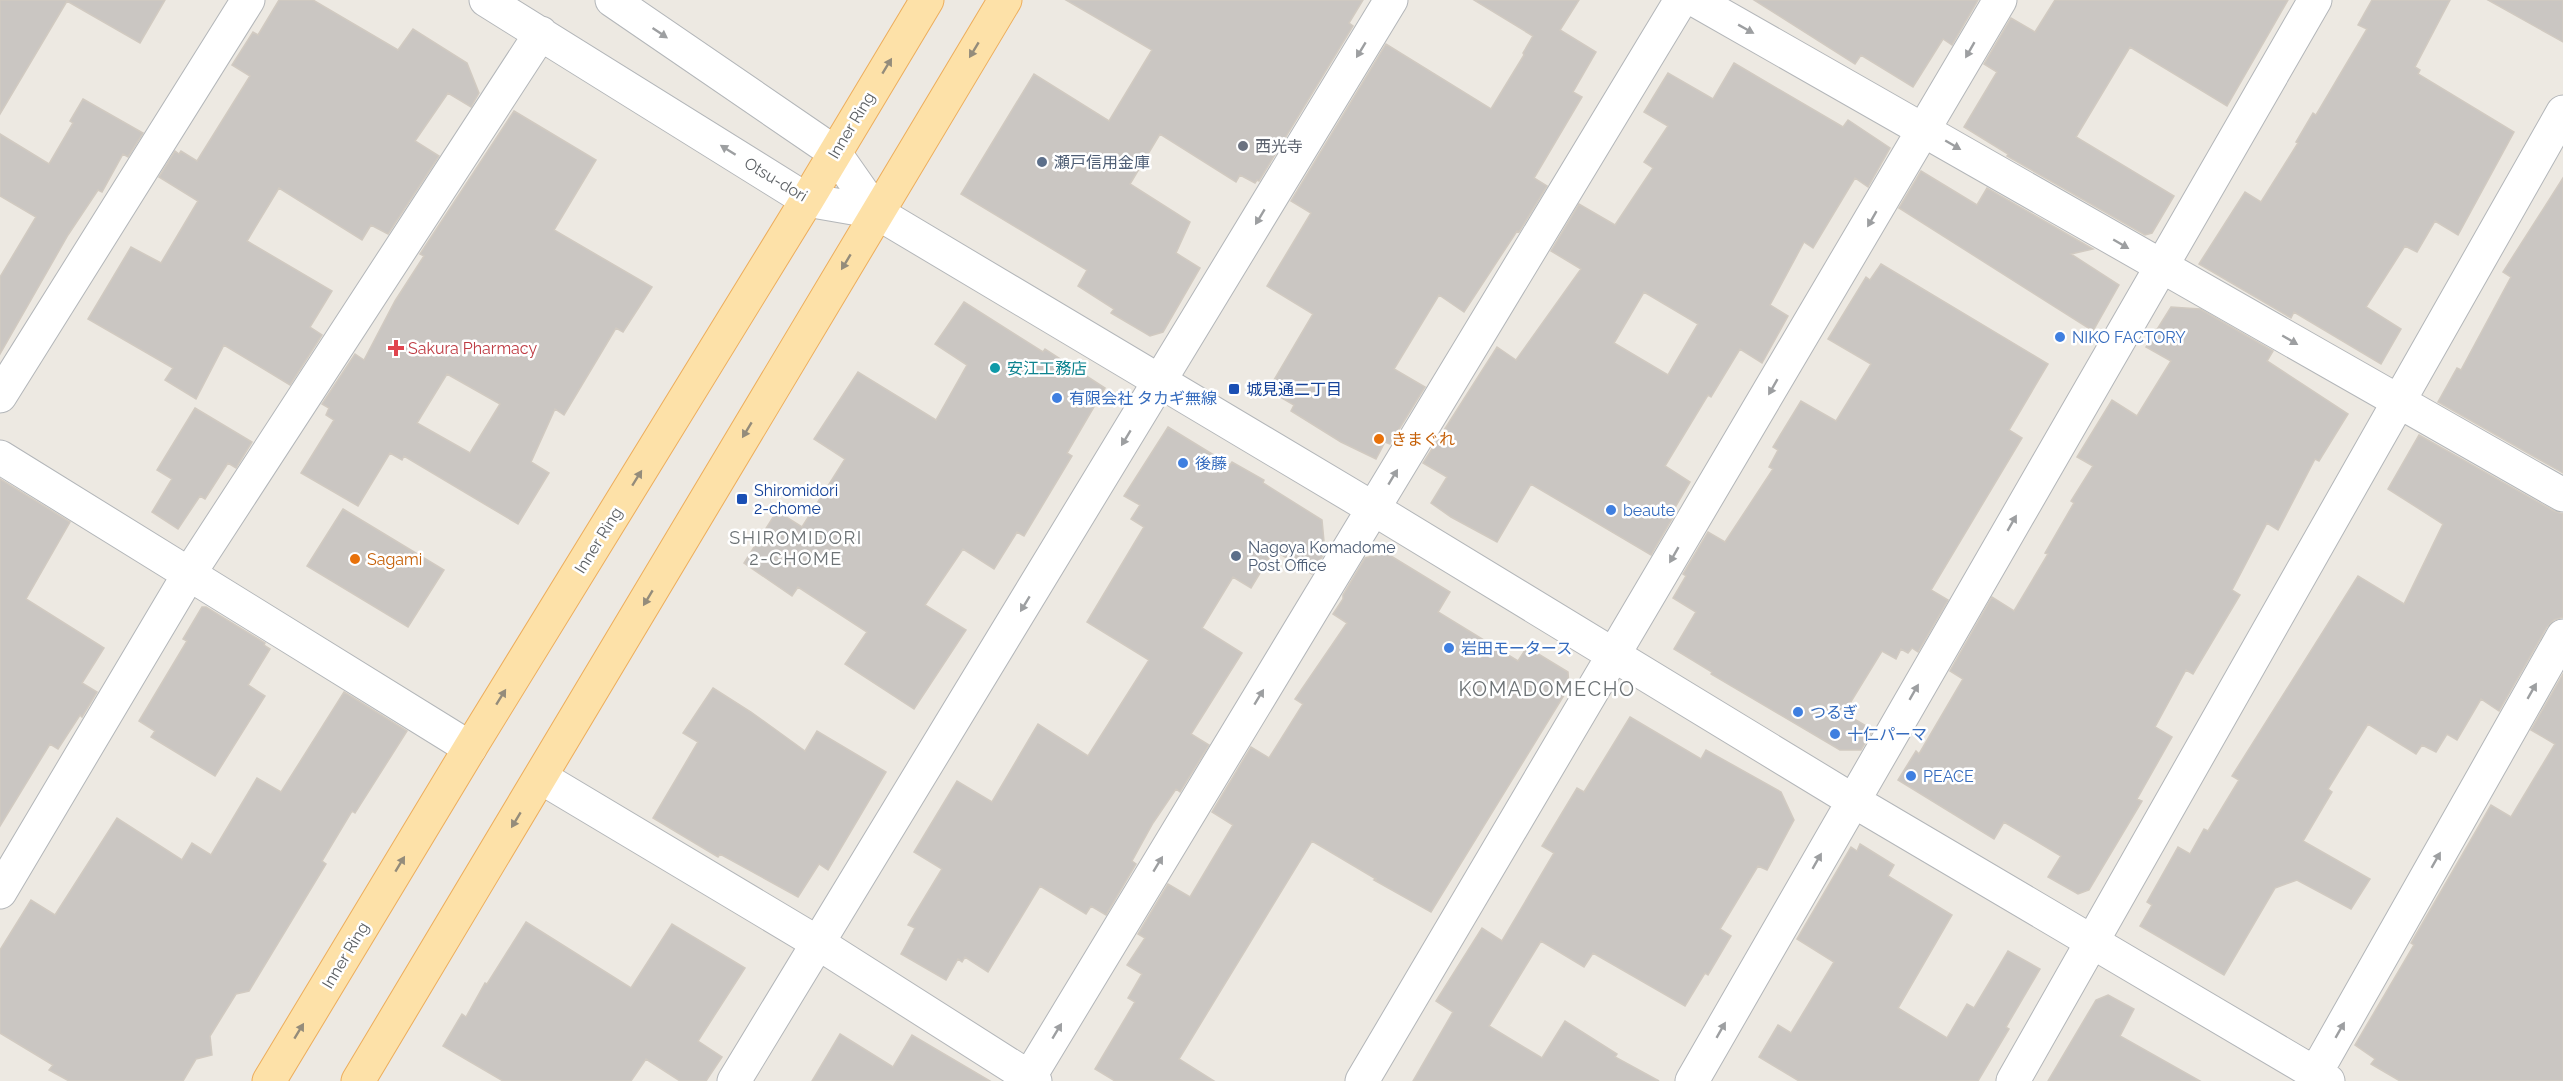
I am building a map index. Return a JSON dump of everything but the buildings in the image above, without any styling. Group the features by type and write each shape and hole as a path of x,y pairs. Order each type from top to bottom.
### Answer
{"main road":[{"name":"Inner Ring","path":"269,1081 927,0"},
{"path":"358,1081 542,778 876,212 1005,0"}],"street":[{"path":"0,396 248,0"},
{"name":"Otsu-dori","path":"486,0 807,200 876,212"},
{"path":"612,0 834,152 876,212 2318,1078 2563,636"},
{"path":"734,1081 1391,0"},
{"path":"542,778 818,943 1030,1080 1682,0"},
{"path":"1695,0 2563,495"},
{"path":"1362,1081 2000,0"},
{"path":"1692,1081 2315,0"},
{"path":"0,892 189,574 541,33"},
{"path":"2013,1081 2400,403 2563,112"},
{"path":"0,458 470,748"}],"place":[{"name":"西光寺","path":"1243,146"},
{"name":"瀬戸信用金庫","path":"1042,162"},
{"name":"NIKO FACTORY","path":"2060,337"},
{"name":"Sakura Pharmacy","path":"396,348"},
{"name":"安江工務店","path":"995,368"},
{"name":"城見通二丁目","path":"1234,389"},
{"name":"有限会社 タカギ無線","path":"1057,398"},
{"name":"きまぐれ","path":"1379,439"},
{"name":"後藤","path":"1183,463"},
{"name":"Shiromidori 2-chome","path":"742,499"},
{"name":"beaute","path":"1611,510"},
{"name":"Nagoya Komadome Post Office","path":"1236,556"},
{"name":"Sagami","path":"355,559"},
{"name":"岩田モータース","path":"1449,648"},
{"name":"つるぎ","path":"1798,712"},
{"name":"十仁パーマ","path":"1835,734"},
{"name":"PEACE","path":"1911,776"}],"district":[{"name":"SHIROMIDORI 2-CHOME","path":"796,548"},
{"name":"KOMADOMECHO","path":"1547,689"}]}
